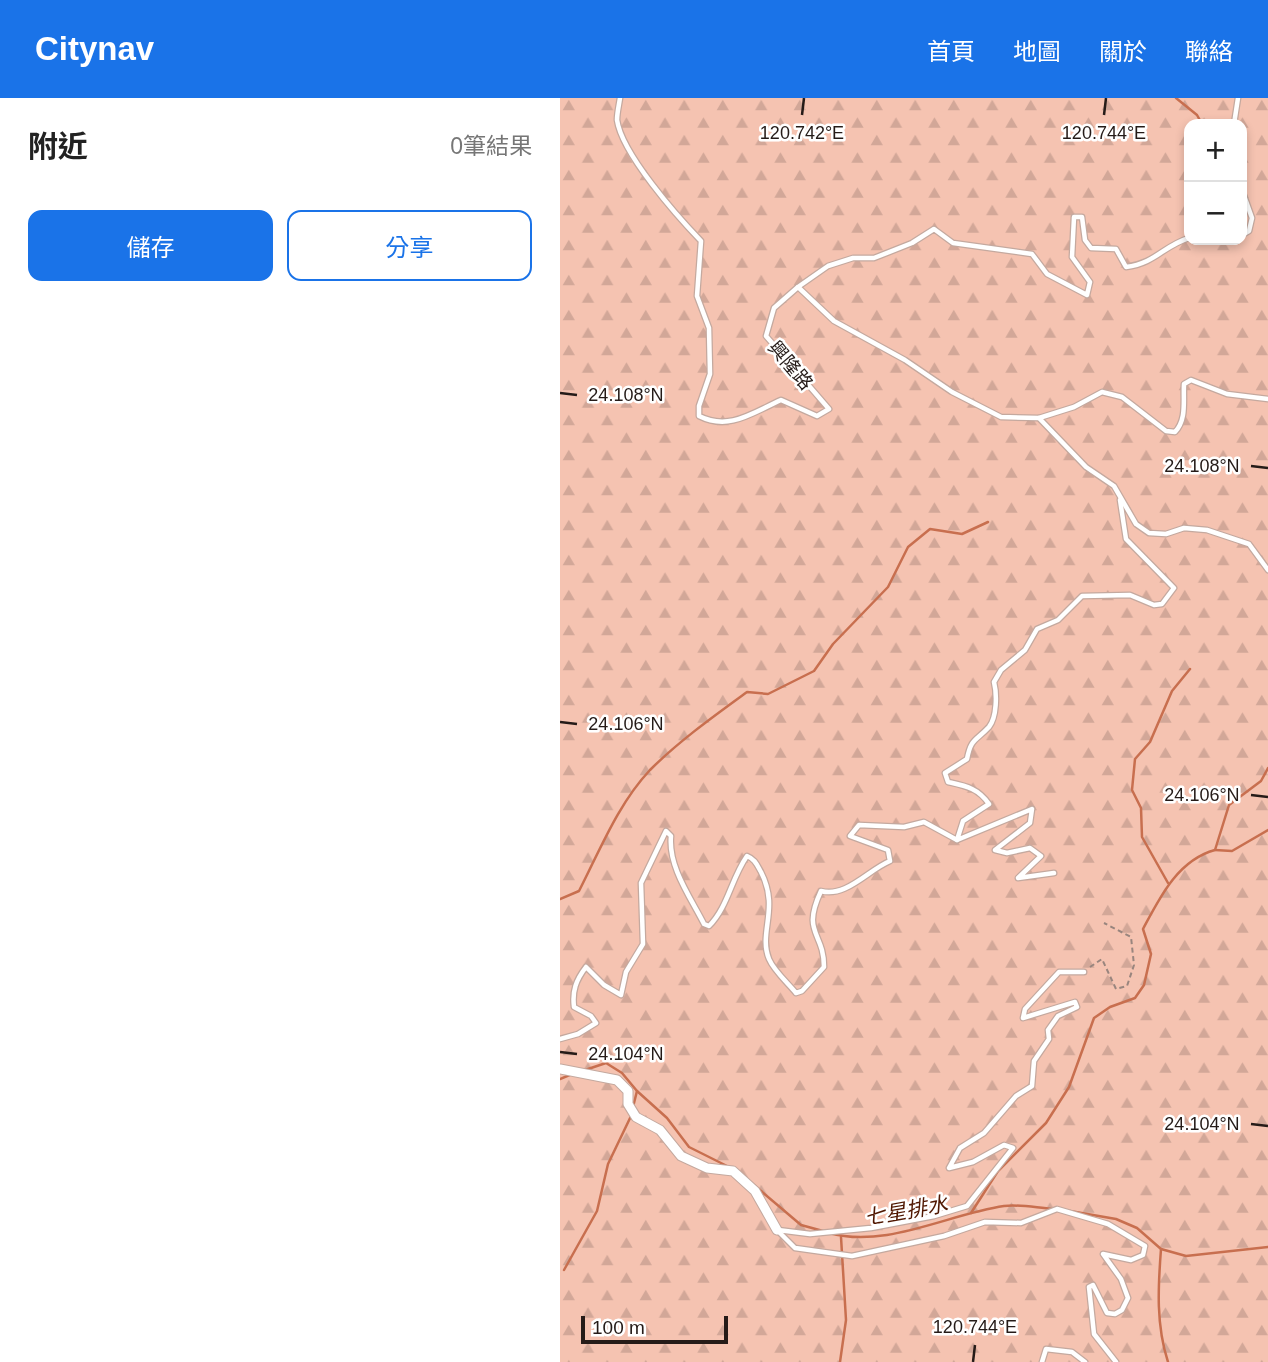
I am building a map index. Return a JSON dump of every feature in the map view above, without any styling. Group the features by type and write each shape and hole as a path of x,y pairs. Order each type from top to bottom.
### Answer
{"street":[{"path":"560,1069 617,1080 628,1091 628,1104 636,1117 660,1130 681,1156 707,1168 733,1171 755,1191 777,1230"}],"lane":[{"name":"興隆路","path":"620,98 617,120 635,160 670,208 701,241 697,296 709,328 709,374 699,405 699,416 714,423 730,423 781,400 817,416 829,410 766,337 774,308 798,287"},
{"path":"1235,119 1238,98"},
{"path":"1247,204 1252,218 1250,231 1247,232"},
{"path":"1184,239 1172,243 1145,264 1126,267 1116,249 1091,248 1085,240 1082,217 1074,217 1072,257 1090,282 1087,295 1047,274 1032,254 953,243 934,229 912,243 874,258 853,258 828,266 798,287 834,321 1001,417 1039,418 1074,407 1102,392 1122,397 1160,426 1175,432 1184,415 1184,384 1191,380 1227,394 1268,399"},
{"path":"1039,418 1086,467 1114,485 1136,524 1149,534 1166,534 1184,528 1208,530 1249,544 1268,570"},
{"path":"957,840 962,821 989,804 982,794 971,788 948,782 945,773 967,759 970,743 991,725 997,693 994,682 1001,670 1025,650 1037,629 1058,620 1082,596 1130,595 1154,605 1162,604 1174,588 1126,539 1120,496"},
{"path":"957,840 1032,809 1030,823 995,850 1007,853 1030,848 1041,856 1018,878 1054,873"},
{"path":"560,1039 578,1034 596,1023 591,1016 574,1007 572,997 577,979 586,967 604,985 621,995 624,990 626,972 643,944 641,883 666,831 671,836 671,855 679,874 704,924 709,926 724,906 740,866 747,856 753,859 768,887 771,908 766,947 769,960 796,993 824,967 824,957 811,923 821,891 830,893 843,890 877,866 890,861 888,849 850,836 859,825 904,827 925,822 957,840"},
{"path":"777,1230 810,1234 872,1228 934,1216 967,1206 1013,1147 1004,1145 973,1162 949,1168 960,1148 984,1133 1016,1096 1032,1086 1034,1061 1049,1039 1048,1030 1058,1016 1077,1006 1075,1002 1023,1018 1025,1009 1059,972 1084,972"},
{"path":"777,1230 795,1248 852,1256 944,1236 985,1222 1021,1223 1057,1209 1108,1224 1145,1246 1143,1255 1131,1260 1103,1254 1121,1279 1128,1298 1122,1310 1115,1314 1107,1313 1093,1286 1089,1287 1094,1334 1116,1362"},
{"path":"1042,1362 1046,1349 1072,1352 1085,1362"}],"path":[{"path":"1084,972 1102,959 1116,989 1127,986 1134,965 1131,937 1104,923"}],"green space":[{"path":"560,98 1268,98 1268,1362 560,1362"}],"waterway":[{"path":"1176,98 1199,119"},
{"path":"560,899 579,891 628,797 650,770 673,749 747,692 768,694 814,671 833,644 888,587 908,547 930,529 962,534 988,522"},
{"path":"1168,883 1142,837 1141,808 1132,790 1135,759 1150,742 1172,691 1190,669"},
{"path":"971,1213 998,1171 1046,1123 1069,1087 1094,1018 1110,1007 1135,998 1144,985 1151,954 1143,929 1171,881 1191,862 1215,850 1229,805 1261,781 1268,768"},
{"path":"1215,850 1232,851 1268,830"},
{"name":"七星排水","path":"585,1070 606,1063 622,1073 637,1091 667,1118 689,1147 729,1167"},
{"name":"七星排水","path":"560,1079 572,1074"},
{"path":"633,1107 637,1091"},
{"path":"564,1270 597,1211 608,1164 632,1114"},
{"name":"七星排水","path":"754,1185 801,1225 823,1231"},
{"name":"七星排水","path":"829,1233 873,1237 895,1234 1004,1206 1053,1209"},
{"name":"七星排水","path":"1070,1211 1116,1219 1137,1228 1161,1249 1186,1256 1268,1247"},
{"path":"840,1362 846,1320 841,1237"},
{"path":"1161,1249 1160,1320 1168,1362"}]}
